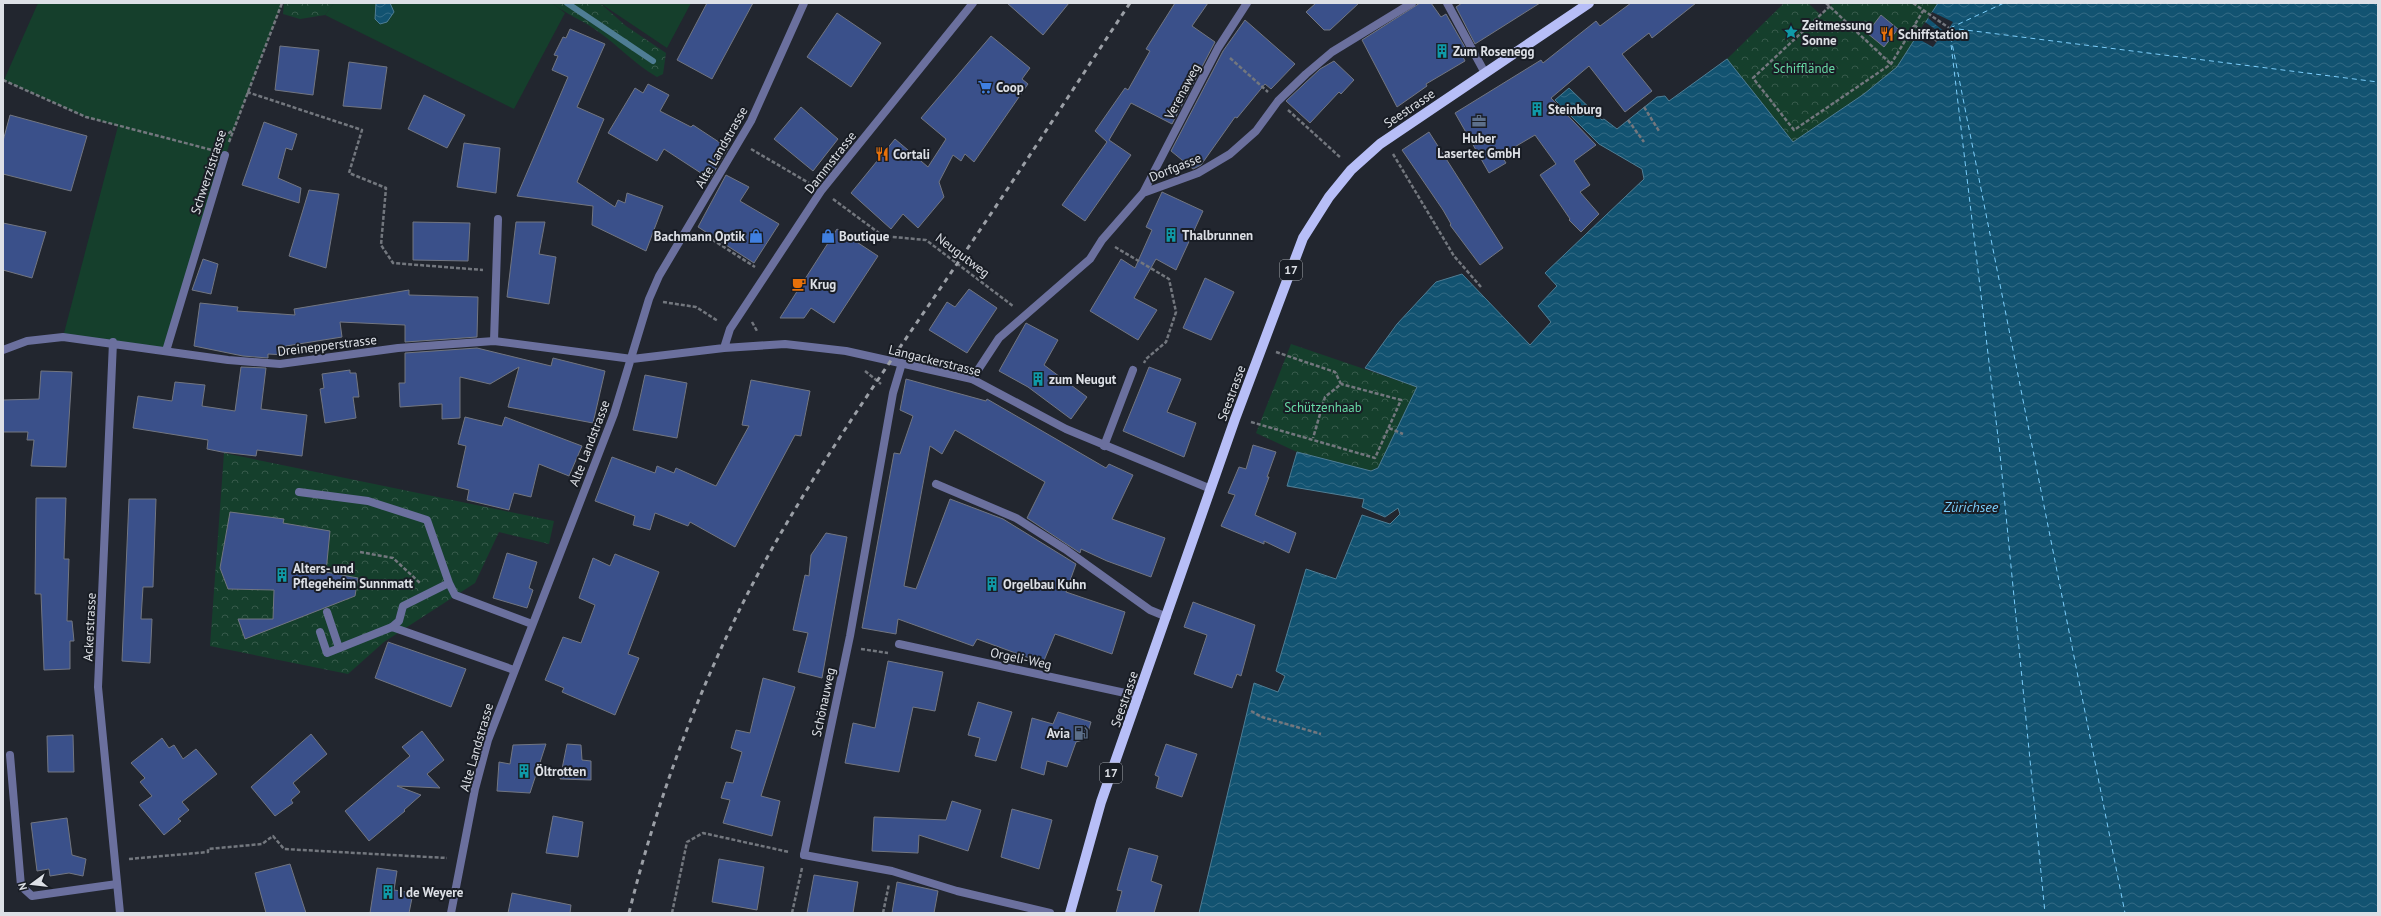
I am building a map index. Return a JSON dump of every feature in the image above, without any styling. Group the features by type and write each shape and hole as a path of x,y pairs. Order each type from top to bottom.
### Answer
{"main road":[{"name":"Seestrasse","path":"1070,913 1102,802 1211,489 1303,238 1313,221 1351,170 1380,144 1589,3"}],"street":[{"name":"Alte Landstrasse","path":"451,913 481,763 495,718 614,414 632,359 649,299 659,276 751,121 804,3"},
{"name":"Dammstrasse","path":"724,348 730,329 822,191 973,3"},
{"name":"Verenaweg","path":"1143,192 1218,48 1247,3"},
{"name":"Dorfgasse","path":"972,379 999,338 1090,259 1102,240 1143,192 1198,174 1230,154 1256,131 1278,101 1321,61 1412,3"},
{"path":"1447,3 1485,73"},
{"name":"Schwerzistrasse","path":"166,350 225,155"},
{"path":"494,341 498,220"},
{"name":"Dreinepperstrasse","path":"3,350 27,341 63,337 113,342 228,360 280,364 398,348 494,341 632,359"},
{"name":"Ackerstrasse","path":"113,342 98,687 120,913"},
{"name":"Langackerstrasse","path":"632,359 724,348 785,344 846,351 972,379 1066,429 1211,489"},
{"name":"Schönauweg","path":"804,855 847,646 893,393 902,364"},
{"path":"1104,446 1133,370"},
{"path":"936,484 1016,518 1065,549 1150,610 1166,617"},
{"path":"299,492 368,501 427,520 449,583 455,595 532,624"},
{"path":"320,632 327,652 339,648 392,627 398,621 403,606 449,583"},
{"path":"328,612 339,648"},
{"path":"392,627 514,670"},
{"name":"Orgeli-Weg","path":"899,644 1139,696"},
{"path":"10,755 21,886 32,896 117,884"},
{"path":"804,855 892,871 957,891 1050,913"}],"path":[{"name":"Schwerzistrasse","path":"225,155 247,92 282,3"},
{"path":"1826,3 1892,64"},
{"path":"1913,3 1949,28"},
{"path":"1830,6 1753,78 1794,130 1892,64 1923,10"},
{"path":"1914,25 1937,41"},
{"path":"3,81 86,118 213,151"},
{"path":"247,92 362,130 349,173 386,188 381,245 394,264 497,271"},
{"path":"1644,107 1659,131"},
{"path":"1628,120 1644,142"},
{"name":"Neugutweg","path":"746,145 822,191 883,236 926,240 1025,315"},
{"path":"1395,157 1454,256 1480,287"},
{"path":"695,228 766,274"},
{"path":"1102,240 1169,279 1176,312 1166,342 1146,359 1143,366"},
{"path":"649,299 696,307 730,329"},
{"path":"1251,422 1313,438 1375,458 1401,400 1341,384 1334,372 1275,352"},
{"path":"1313,438 1325,397 1341,384"},
{"path":"1388,428 1403,434"},
{"path":"360,552 393,558 431,592"},
{"path":"847,646 887,654 899,644"},
{"path":"1251,711 1262,717 1321,734"},
{"path":"672,913 687,842 703,833 804,855 792,913"},
{"path":"115,860 208,852 208,849 262,844 273,836 284,849 461,859"},
{"path":"883,913 892,871"}],"green space":[{"path":"38,3 282,3 234,129 166,351 63,337 118,126 86,117 4,80"},
{"path":"284,3 334,3 325,15 300,19 283,14"},
{"path":"334,3 552,3 565,13 514,109 325,15"},
{"path":"552,3 600,3 626,26 666,53 663,74 657,77 649,72 596,30"},
{"path":"600,3 691,3 667,48"},
{"name":"Schifflände","path":"1784,3 1808,3 1821,15 1833,3 1938,3 1897,67 1864,94 1793,142 1727,59"},
{"name":"Schützenhaab","path":"1291,344 1417,387 1379,467 1371,471 1297,452 1256,433"},
{"path":"224,453 554,521 549,544 499,532 475,583 384,642 348,674 210,646"}],"water":[{"path":"376,3 390,3 394,12 387,22 380,24 375,19"},
{"name":"Zürichsee","path":"1938,3 2378,3 2378,913 1199,913 1254,683 1278,692 1285,676 1276,671 1306,569 1336,579 1362,515 1390,524 1400,514 1398,508 1385,517 1362,507 1364,499 1287,486 1297,452 1371,471 1378,468 1417,387 1365,368 1397,324 1436,282 1462,274 1530,345 1551,322 1538,306 1557,286 1545,273 1644,179 1642,169 1599,144 1555,100 1569,88 1602,120 1604,119 1617,129 1657,97 1665,96 1669,101 1727,59 1793,142 1864,94 1897,67"}],"pier":[{"path":"1932,12 1953,22 1946,33 1928,18"},
{"path":"1925,22 1942,34 1933,47 1915,37"}],"building":[{"path":"707,3 753,3 712,79 677,60"},
{"path":"1007,3 1069,3 1043,35"},
{"path":"1175,3 1208,3 1192,26 1215,42 1172,124 1131,103 1109,140 1131,155 1085,221 1062,205 1107,142 1095,131 1125,88 1128,90 1150,51 1146,49"},
{"path":"1316,3 1359,3 1330,30 1324,30 1306,12"},
{"path":"1420,3 1431,3 1441,17 1446,14 1466,49 1461,53 1465,61 1426,84 1427,86 1397,107 1362,40"},
{"path":"1462,3 1540,3 1475,44 1456,7"},
{"path":"1631,3 1696,3 1652,38 1649,33 1622,54 1652,91 1625,112 1589,66 1551,98 1596,145 1574,161 1590,185 1580,192 1599,214 1581,232 1569,220 1570,219 1540,175 1556,164 1535,135 1501,155 1506,163 1489,173 1455,113 1541,60 1543,63 1596,21 1600,26"},
{"path":"837,13 881,43 851,87 807,57"},
{"path":"1881,15 1898,29 1884,47 1867,33"},
{"path":"1245,20 1295,64 1271,89 1265,84 1237,118 1235,117 1201,165 1193,169 1171,151 1223,51"},
{"path":"570,29 605,44 577,107 604,119 577,182 615,207 618,200 625,203 627,193 663,206 646,251 592,225 593,206 517,196 568,77 552,70 558,56 554,55 563,37 566,38"},
{"path":"991,36 1030,68 1022,79 1028,84 974,162 965,154 961,161 953,155 939,182 944,197 918,228 903,214 891,229 851,193 895,139 928,167 946,139 921,118"},
{"path":"280,46 319,50 313,95 275,90"},
{"path":"1334,61 1354,80 1341,94 1339,92 1310,123 1286,101 1320,69"},
{"path":"349,62 387,67 381,109 343,106"},
{"path":"648,84 669,95 660,111 691,127 693,125 728,148 710,179 664,149 657,161 608,133 635,88 643,93"},
{"path":"424,95 465,115 447,148 408,129"},
{"path":"801,107 838,139 813,171 774,139"},
{"path":"10,115 87,136 71,191 3,174 3,141"},
{"path":"264,122 297,134 292,150 286,148 278,178 301,188 299,203 242,185"},
{"path":"1429,132 1503,248 1480,265 1450,225 1451,224 1443,210 1402,150"},
{"path":"464,143 500,148 496,193 457,187"},
{"path":"726,175 749,187 740,201 779,224 754,263 698,227"},
{"path":"309,190 339,194 326,268 289,256"},
{"path":"1162,192 1203,211 1176,270 1156,259 1134,298 1157,310 1138,340 1090,311 1121,259 1135,268 1152,230 1146,227"},
{"path":"413,222 470,223 468,261 413,260"},
{"path":"516,222 545,222 539,254 556,257 549,304 507,297"},
{"path":"3,223 46,232 32,278 3,270"},
{"path":"837,229 878,256 834,323 811,308 804,318 780,318"},
{"path":"203,259 218,264 211,294 192,290"},
{"path":"1205,278 1234,292 1211,340 1183,328"},
{"path":"969,289 997,308 967,353 929,330 947,302 955,307"},
{"path":"409,290 409,295 478,297 477,337 405,342 405,325 340,322 342,337 286,346 285,355 268,354 268,358 243,356 194,346 200,303 238,307 237,311 295,315 294,309"},
{"name":"zum Neugut","path":"1026,323 1058,340 1044,365 1087,397 1071,419 1028,387 999,371"},
{"path":"477,348 551,366 553,358 605,371 593,423 508,407 519,367 490,384 460,377 460,418 442,419 442,404 400,407 399,383 405,383 405,353"},
{"path":"241,367 266,368 261,409 307,415 302,456 257,450 256,456 222,452 207,449 208,440 133,428 138,396 172,401 175,382 205,385 202,406 235,411"},
{"path":"1149,367 1181,379 1167,412 1196,423 1184,457 1123,431"},
{"path":"350,370 350,373 356,373 359,397 353,397 356,418 325,423 320,389 324,388 322,374"},
{"path":"41,371 72,372 66,467 31,466 34,440 27,440 28,432 3,432 3,400 39,399"},
{"path":"645,375 687,383 677,438 633,430"},
{"path":"906,379 986,401 987,399 1106,468 1109,464 1133,475 1112,519 1165,538 1151,577 1107,561 1081,549 1080,553 1027,518 1045,482 955,430 942,454 930,446 904,586 916,589 950,499 1003,519 1076,564 1066,592 1125,612 1112,654 1055,634 1043,663 977,639 973,646 898,619 896,634 862,628 894,453 900,454 913,416 900,410"},
{"path":"751,380 810,391 801,436 795,435 735,547 690,522 688,526 655,513 650,530 633,525 635,516 595,501 612,457 655,473 657,466 674,473 676,468 716,486 749,426 742,425"},
{"path":"465,417 502,426 505,417 582,446 569,476 539,464 531,497 514,493 509,510 467,500 469,490 457,487 466,446 458,444"},
{"path":"1253,445 1276,452 1267,477 1269,477 1255,515 1296,533 1289,553 1264,541 1264,544 1221,526 1235,495 1228,493 1239,467 1246,469"},
{"path":"36,498 66,498 64,559 69,559 67,621 72,621 74,641 70,641 70,669 44,670 41,594 35,594"},
{"path":"129,499 156,499 153,587 143,587 141,619 152,619 150,663 122,661"},
{"name":"Alters- und Pflegeheim Sunnmatt","path":"230,512 284,519 283,523 330,531 326,572 358,578 355,596 245,639 238,619 273,619 274,590 228,589 220,568"},
{"path":"826,533 847,537 822,678 798,672 808,633 793,630 805,575 809,576 811,555"},
{"path":"507,553 537,562 529,588 533,590 527,608 493,598"},
{"path":"615,554 659,572 628,654 639,658 615,715 562,692 564,688 545,680 563,637 581,643 595,605 579,598 593,558 610,566"},
{"path":"1193,602 1255,625 1241,676 1237,674 1232,688 1194,674 1207,635 1184,627"},
{"path":"388,642 466,669 451,707 375,678"},
{"path":"888,661 943,672 935,711 913,707 899,772 845,763 853,723 875,728"},
{"path":"763,678 795,687 761,796 780,801 772,836 723,823 730,800 721,798 726,782 733,783 742,752 731,748 736,730 750,733"},
{"path":"978,702 1012,712 996,761 975,756 980,738 968,735"},
{"path":"1058,712 1091,722 1086,739 1076,742 1067,767 1047,761 1044,775 1021,768 1032,718 1053,724"},
{"path":"422,731 444,760 427,774 440,788 397,786 421,795 404,810 405,811 369,841 345,811 410,756 402,747"},
{"path":"311,734 327,754 293,783 300,792 291,800 293,803 275,816 251,787"},
{"path":"73,735 74,772 48,772 47,736"},
{"path":"162,738 169,748 174,745 183,759 196,749 217,774 182,802 189,810 178,819 181,821 164,835 139,805 152,796 140,782 145,778 131,763"},
{"name":"Öltrotten","path":"546,744 530,793 497,791 499,762 510,764 513,745"},
{"path":"567,744 581,745 582,760 591,761 591,780 560,779"},
{"path":"1166,744 1197,754 1182,797 1156,788 1159,777 1155,775"},
{"path":"952,801 981,810 968,851 919,835 918,853 872,851 874,817 946,820"},
{"path":"1012,809 1052,820 1039,869 1001,857"},
{"path":"553,816 583,822 578,857 546,853"},
{"path":"67,818 72,855 86,859 83,876 69,873 50,876 49,869 37,871 31,823"},
{"path":"1129,848 1158,856 1151,881 1162,885 1154,913 1116,913 1122,891 1117,890"},
{"path":"719,859 764,867 757,910 712,902"},
{"path":"290,864 306,913 266,913 255,873"},
{"name":"I de Weyere","path":"377,868 397,871 394,890 413,893 409,913 370,913"},
{"path":"814,875 858,882 853,913 807,913"},
{"path":"897,882 938,891 934,913 892,913"},
{"path":"512,893 571,905 570,913 508,913"}],"waterway":[{"path":"567,3 653,61"}],"ferry route":[{"path":"1950,28 2004,3"},
{"path":"1949,28 2125,913"},
{"path":"1950,28 2378,82"},
{"path":"1950,36 2000,454 2045,913"}],"railway":[{"path":"629,913 652,829 680,747 731,628 773,547 823,463 1002,197 1130,3"}],"place":[{"name":"Zeitmessung Sonne","path":"1791,32"},
{"name":"Schiffstation","path":"1887,34"},
{"name":"Zum Rosenegg","path":"1442,51"},
{"name":"Coop","path":"985,87"},
{"name":"Steinburg","path":"1537,109"},
{"name":"Huber Lasertec GmbH","path":"1479,121"},
{"name":"Cortali","path":"882,154"},
{"name":"Thalbrunnen","path":"1171,235"},
{"name":"Bachmann Optik","path":"756,236"},
{"name":"Boutique","path":"828,236"},
{"name":"Krug","path":"799,284"},
{"name":"zum Neugut","path":"1038,379"},
{"name":"Alters- und Pflegeheim Sunnmatt","path":"282,575"},
{"name":"Orgelbau Kuhn","path":"992,584"},
{"name":"Avia","path":"1081,733"},
{"name":"Öltrotten","path":"524,771"},
{"name":"I de Weyere","path":"388,892"}]}
